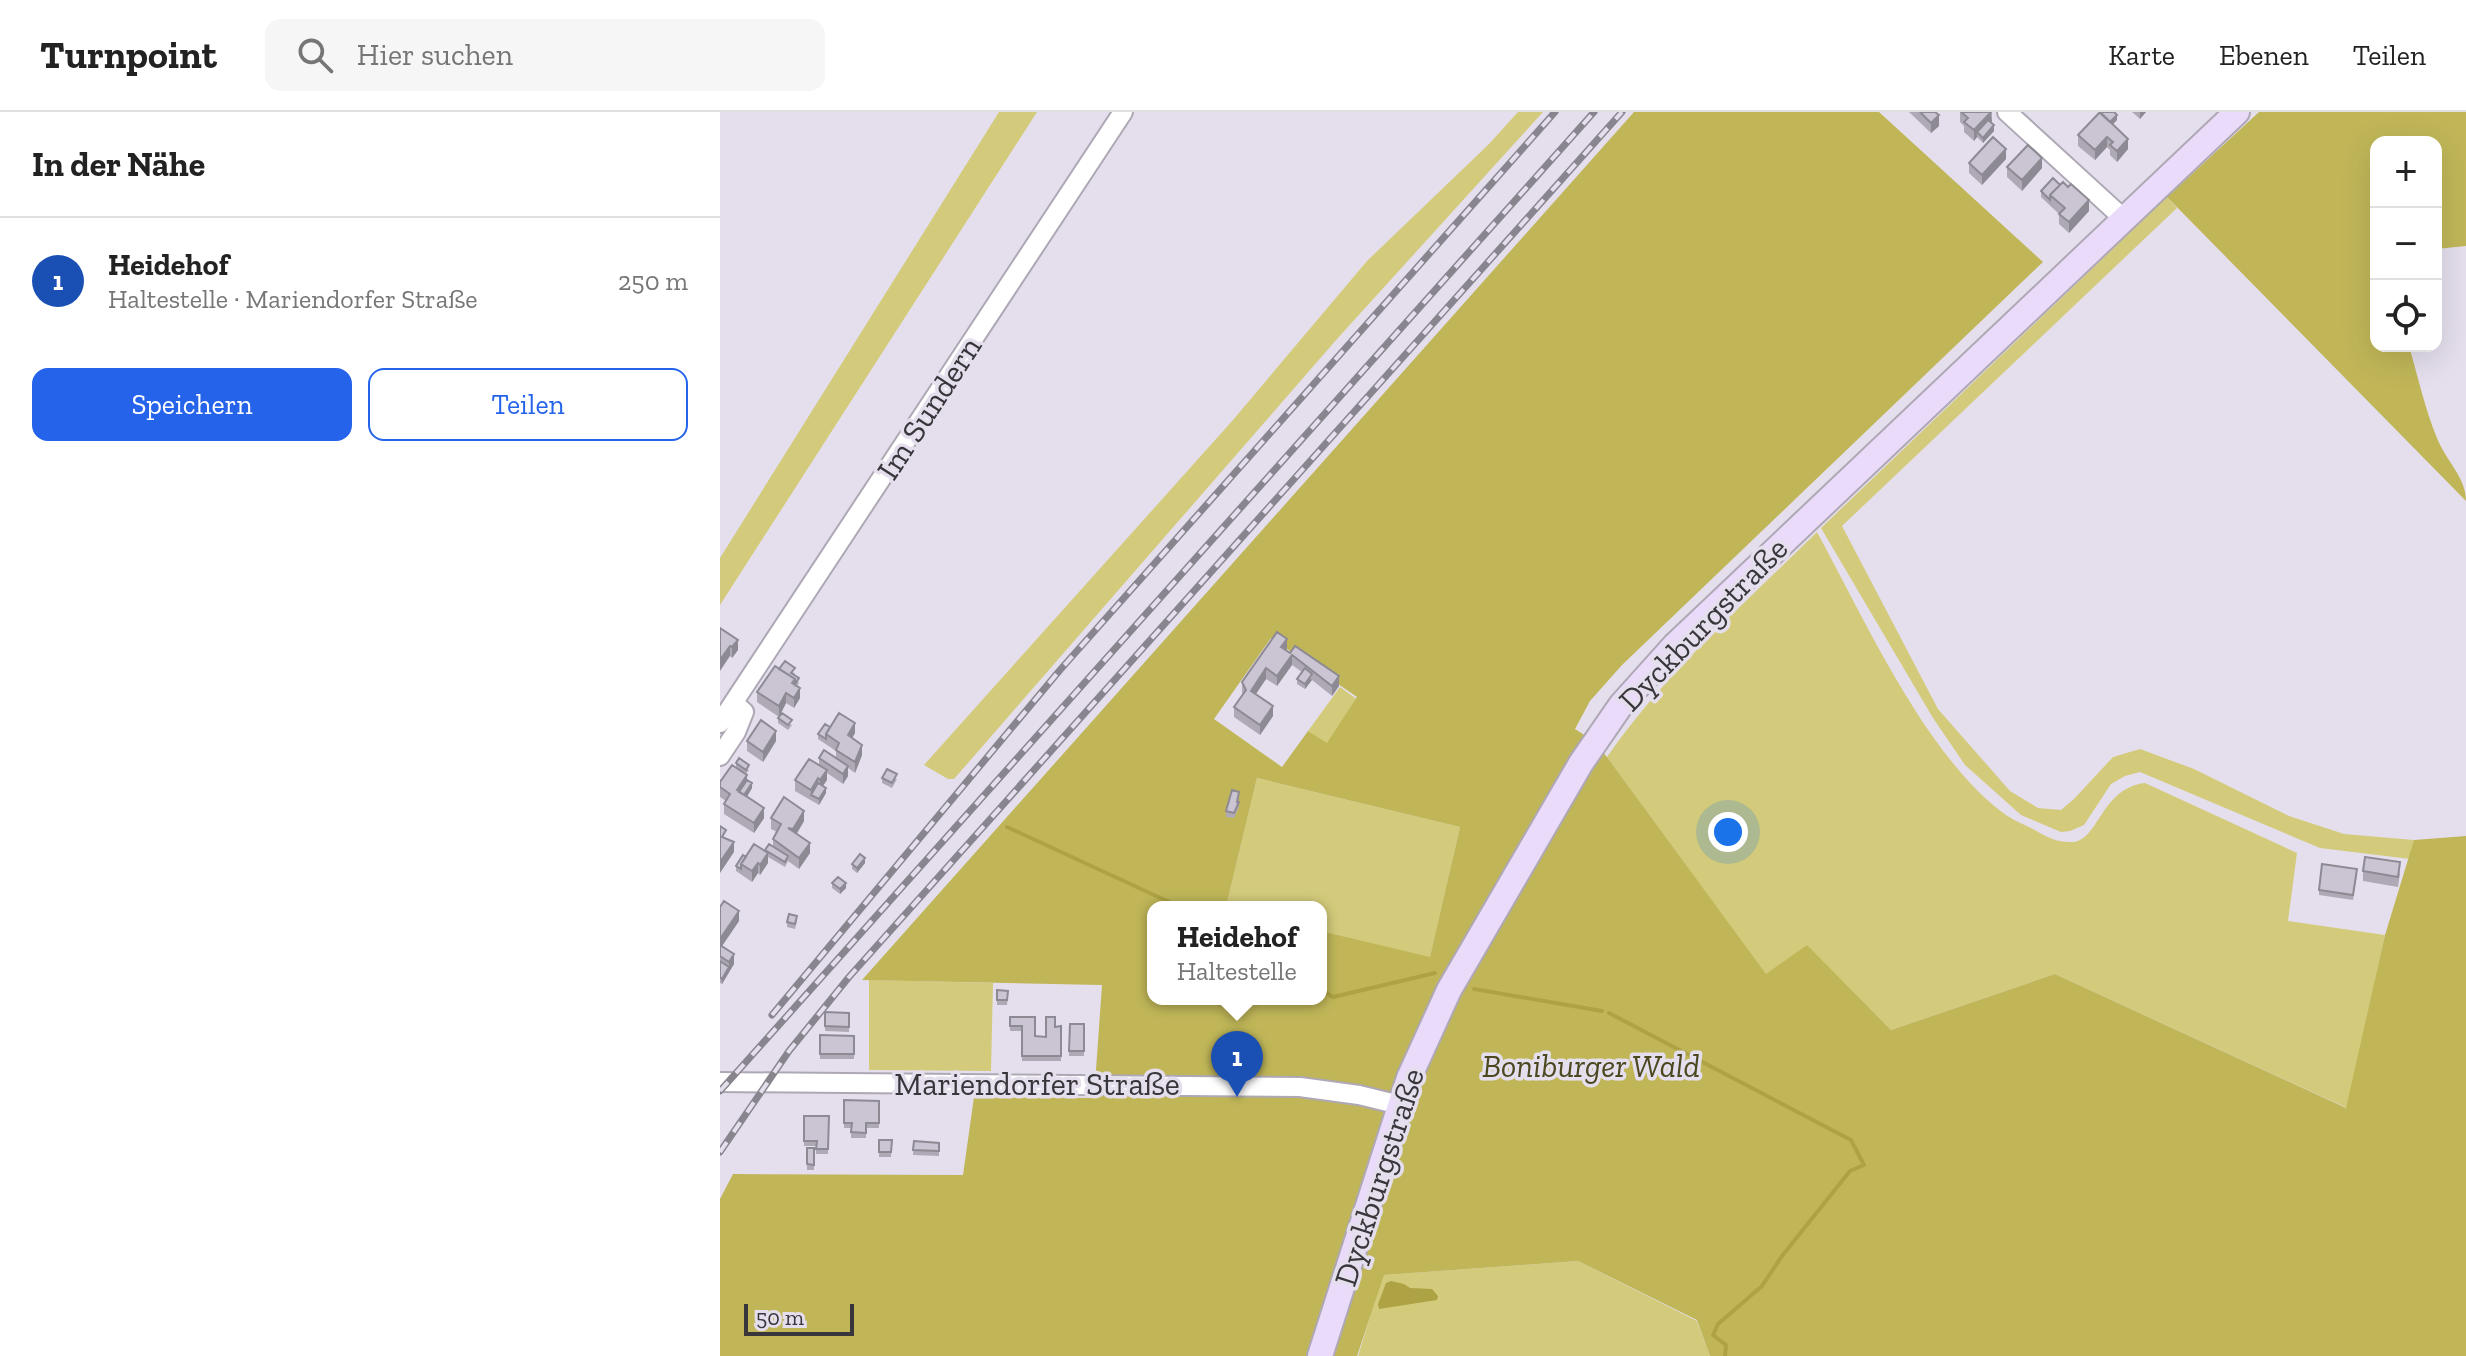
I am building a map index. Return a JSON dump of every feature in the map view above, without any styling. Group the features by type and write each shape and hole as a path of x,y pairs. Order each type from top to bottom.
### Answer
{"street":[{"name":"Im Sundern","path":"720,723 1123,112"},
{"path":"2007,112 2124,219"},
{"name":"Dyckburgstraße","path":"1320,1356 1400,1105 1428,1033 1466,958 1581,763 1633,691 1684,635 2237,112"},
{"path":"720,756 736,732 744,712 734,703"},
{"name":"Mariendorfer Straße","path":"720,1082 1300,1087 1348,1093 1400,1105"}],"shaded area":[{"path":"999,112 1037,112 720,605 720,558"},
{"path":"1518,112 1543,112 1337,339 954,779 948,779 924,765 1233,420 1367,261 1489,144"},
{"path":"2167,197 2177,208 1842,526 1938,709 2010,791 2038,808 2061,810 2113,757 2140,749 2194,769 2289,816 2344,834 2414,840 2410,859 2320,848 2140,772 2111,784 2084,825 2070,831 2061,832 2021,815 1965,765 1933,718 1821,528"},
{"path":"1817,532 1877,645 1924,724 1977,790 2006,815 2052,839 2073,842 2089,833 2119,794 2145,783 2297,853 2288,921 2385,935 2347,1108 2055,974 1891,1030 1807,946 1766,975 1607,757 1680,667"},
{"path":"1340,687 1358,700 1328,745 1308,731"},
{"path":"1257,778 1460,827 1430,958 1327,932 1327,901 1227,901"},
{"path":"869,980 993,983 991,1071 869,1070"},
{"path":"1578,1261 1697,1321 1710,1356 1358,1356 1383,1275"},
{"path":"1391,1281 1410,1288 1432,1289 1438,1296 1437,1300 1379,1309 1386,1283"}],"green space":[{"name":"Boniburger Wald","path":"1634,112 1879,112 2043,262 1622,665 1590,701 1575,729 1592,740 1607,757 1766,974 1807,945 1891,1030 2055,974 2346,1108 2385,935 2414,840 2466,836 2466,1356 1710,1356 1697,1320 1578,1261 1384,1275 1357,1356 720,1356 720,1199 733,1174 963,1175 974,1097 1094,1098 1102,985 862,980","holes":["1271,638 1357,697 1327,743 1308,731 1282,767 1214,719","1257,778 1460,827 1430,957 1327,932 1327,1005 1147,1005 1147,901 1227,901"]},
{"path":"2259,112 2466,112 2466,246 2442,248 2442,136 2370,136 2370,352 2411,352 2433,427 2463,484 2466,501 2167,197"}],"building":[{"path":"1920,112 1935,112 1939,115 1931,123"},
{"path":"1961,112 1991,112 1974,130 1964,122 1968,118"},
{"path":"2100,112 2128,139 2117,151 2107,137 2095,150 2078,135"},
{"path":"2101,112 2114,112 2117,115 2110,122"},
{"path":"1988,120 1994,125 1983,138 1977,132"},
{"path":"1993,137 2006,149 1982,175 1969,163"},
{"path":"2028,145 2042,158 2022,180 2007,167"},
{"path":"2053,178 2060,185 2050,195 2050,200 2041,191"},
{"path":"2063,182 2068,187 2071,184 2089,200 2069,222 2059,214 2065,208 2050,195"},
{"path":"720,628 738,640 720,660"},
{"path":"1277,632 1287,639 1281,647 1290,653 1295,646 1339,676 1332,686 1292,655 1277,676 1266,668 1251,691 1273,706 1260,725 1234,707 1246,690 1242,682"},
{"path":"785,661 795,668 791,673 799,678 795,684 795,679 779,669"},
{"path":"775,666 795,679 792,683 800,688 794,698 786,693 779,706 757,692"},
{"path":"1305,668 1312,674 1305,684 1297,679"},
{"path":"782,713 792,720 788,725 778,718"},
{"path":"839,713 855,723 848,735 862,745 855,762 836,750 839,743 826,734"},
{"path":"761,720 776,731 763,752 747,741"},
{"path":"825,724 830,727 826,739 818,734"},
{"path":"824,750 848,766 843,774 819,758"},
{"path":"739,758 749,765 746,770 736,763"},
{"path":"809,759 827,770 811,790 795,780"},
{"path":"732,765 747,775 737,790 764,808 754,823 724,804 730,794 720,787 720,782"},
{"path":"887,769 897,774 892,783 882,778"},
{"path":"747,780 752,783 744,795 739,792"},
{"path":"818,783 826,788 819,799 811,795"},
{"path":"1232,790 1239,792 1234,813 1226,811"},
{"path":"784,797 804,811 793,829 788,828 810,843 799,858 773,839 781,824 771,818"},
{"path":"720,826 726,830 722,837 734,842 720,862"},
{"path":"754,844 768,853 752,871 741,864"},
{"path":"769,844 788,856 785,862 765,850"},
{"path":"860,854 865,858 857,868 852,864"},
{"path":"743,855 746,857 741,869 736,866"},
{"path":"2365,857 2400,862 2398,877 2363,871"},
{"path":"2322,864 2357,869 2353,895 2319,890"},
{"path":"838,877 846,883 840,889 832,883"},
{"path":"724,901 739,911 720,939 720,907"},
{"path":"789,914 797,916 795,924 787,922"},
{"path":"720,945 734,954 729,962 720,956"},
{"path":"720,961 729,967 722,979 720,977"},
{"path":"997,990 1008,991 1007,1000 997,1000"},
{"path":"825,1012 849,1013 849,1027 825,1026"},
{"path":"1010,1017 1035,1017 1035,1036 1046,1037 1046,1017 1055,1017 1055,1027 1061,1026 1061,1056 1022,1056 1022,1026 1010,1026"},
{"path":"1070,1024 1084,1024 1084,1051 1069,1051"},
{"path":"820,1035 854,1036 854,1054 820,1054"},
{"path":"844,1100 879,1101 879,1123 866,1123 866,1133 851,1132 852,1123 844,1123"},
{"path":"804,1116 829,1116 828,1149 816,1149 817,1141 804,1141"},
{"path":"879,1140 892,1140 891,1152 879,1152"},
{"path":"914,1141 939,1143 939,1151 913,1150"},
{"path":"807,1148 814,1148 814,1165 807,1164"}],"waterway":[{"path":"1007,827 1167,901"},
{"path":"1327,994 1333,997 1435,973"},
{"path":"1474,989 1602,1011"},
{"path":"1609,1013 1851,1140 1864,1165 1850,1171 1762,1286 1718,1324 1713,1335 1726,1345 1725,1356"}],"railway":[{"path":"772,1015 1060,670 1555,112"},
{"path":"720,1091 1594,112"},
{"path":"720,1152 789,1051 849,977 1622,112"}],"place":[{"name":"Heidehof","path":"1237,1097"}]}
